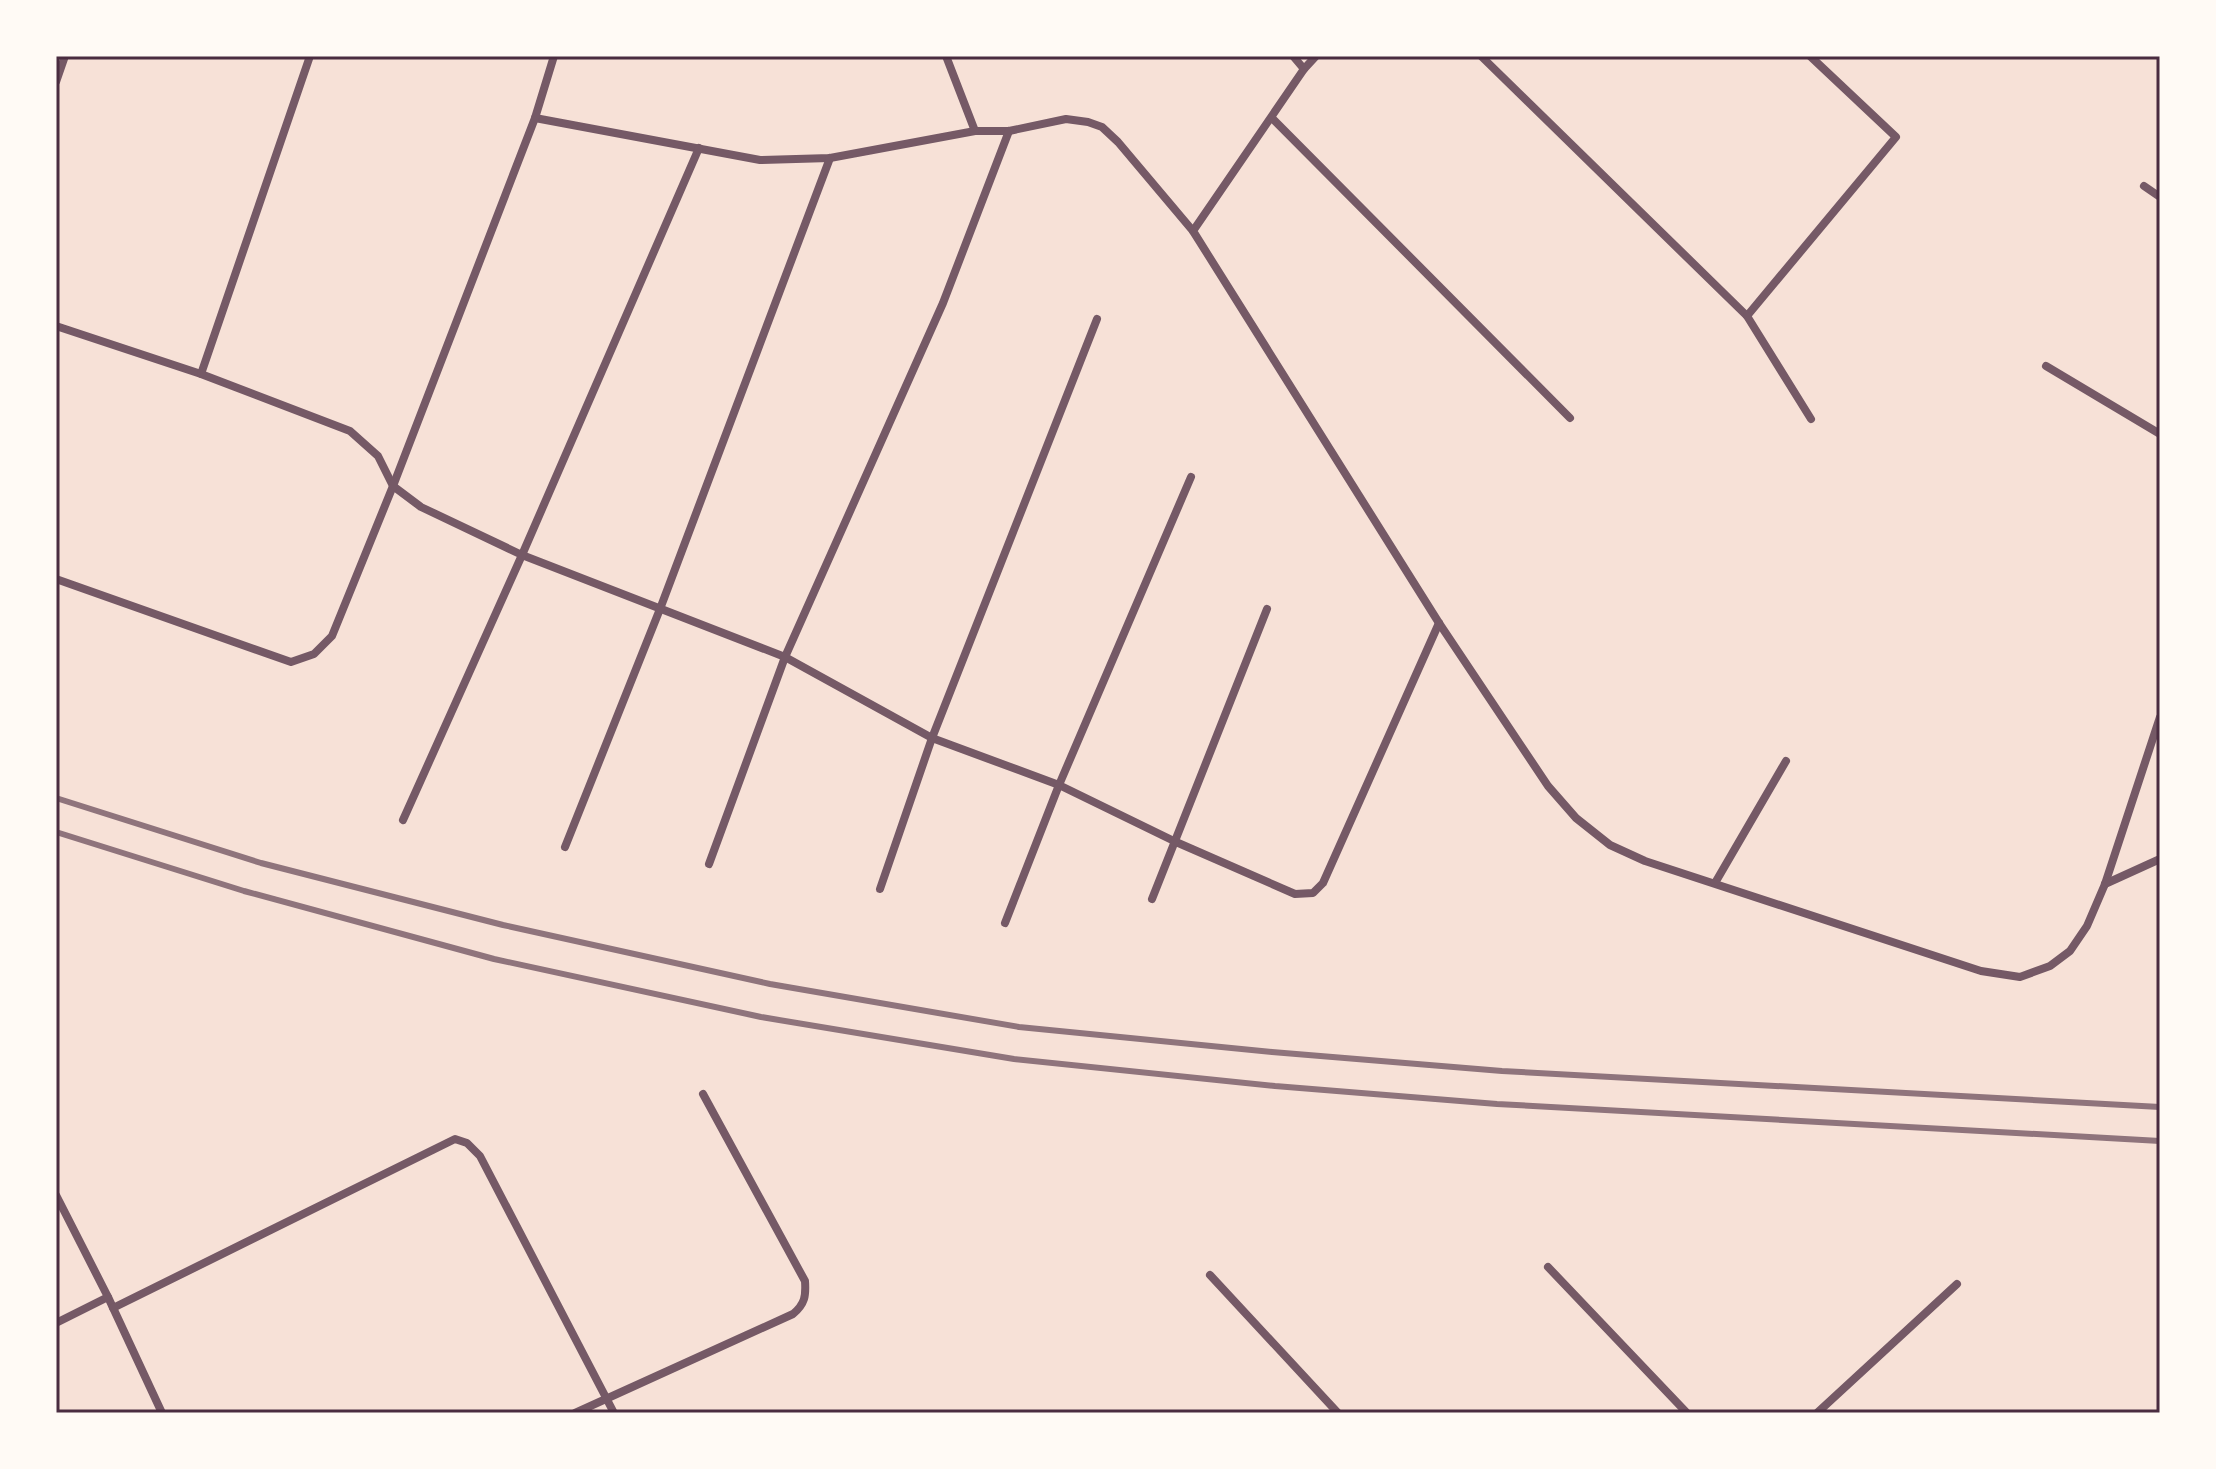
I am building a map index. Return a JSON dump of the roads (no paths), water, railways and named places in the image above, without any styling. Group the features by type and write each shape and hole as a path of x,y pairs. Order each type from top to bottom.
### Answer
{"street":[{"path":"56,82 65,56"},
{"path":"201,374 310,56"},
{"path":"56,579 291,662 314,654 332,636 535,118 554,56"},
{"path":"946,56 975,131"},
{"path":"1293,56 1304,69"},
{"path":"1193,231 1316,56"},
{"path":"1481,56 1747,316 1811,419"},
{"path":"1747,316 1896,137 1810,56"},
{"path":"535,118 760,160 830,158 975,131 1009,131 1066,119 1102,127 1193,231 1439,623 1548,786 1576,818 1610,845 1645,861 1981,971 2020,977 2050,966 2070,951 2087,926 2105,884 2160,717"},
{"path":"1272,118 1570,418"},
{"path":"709,864 785,657 943,303 1009,131"},
{"path":"403,820 699,148"},
{"path":"565,847 660,609 830,158"},
{"path":"2144,186 2160,197"},
{"path":"880,889 932,738 1097,319"},
{"path":"56,326 201,374 350,431 378,456 393,486 421,507 522,555 785,657 932,738 1059,785 1176,842 1295,894 1313,893 1323,883 1439,623"},
{"path":"2046,366 2160,434"},
{"path":"1005,923 1059,785 1191,477"},
{"path":"1152,899 1267,609"},
{"path":"1715,883 1786,761"},
{"path":"2105,884 2160,859"},
{"path":"575,1413 793,1314 803,1305 805,1281 703,1094"},
{"path":"113,1308 455,1139 467,1143 480,1156 614,1413"},
{"path":"56,1195 162,1413"},
{"path":"1548,1267 1687,1413"},
{"path":"1210,1275 1338,1413"},
{"path":"1817,1413 1957,1284"},
{"path":"56,1323 108,1297"}],"railway":[{"path":"56,798 261,863 503,925 770,984 1019,1027 1502,1071 2160,1107"},
{"path":"56,832 244,891 494,959 761,1017 1014,1059 1275,1086 1497,1104 2160,1141"}]}
